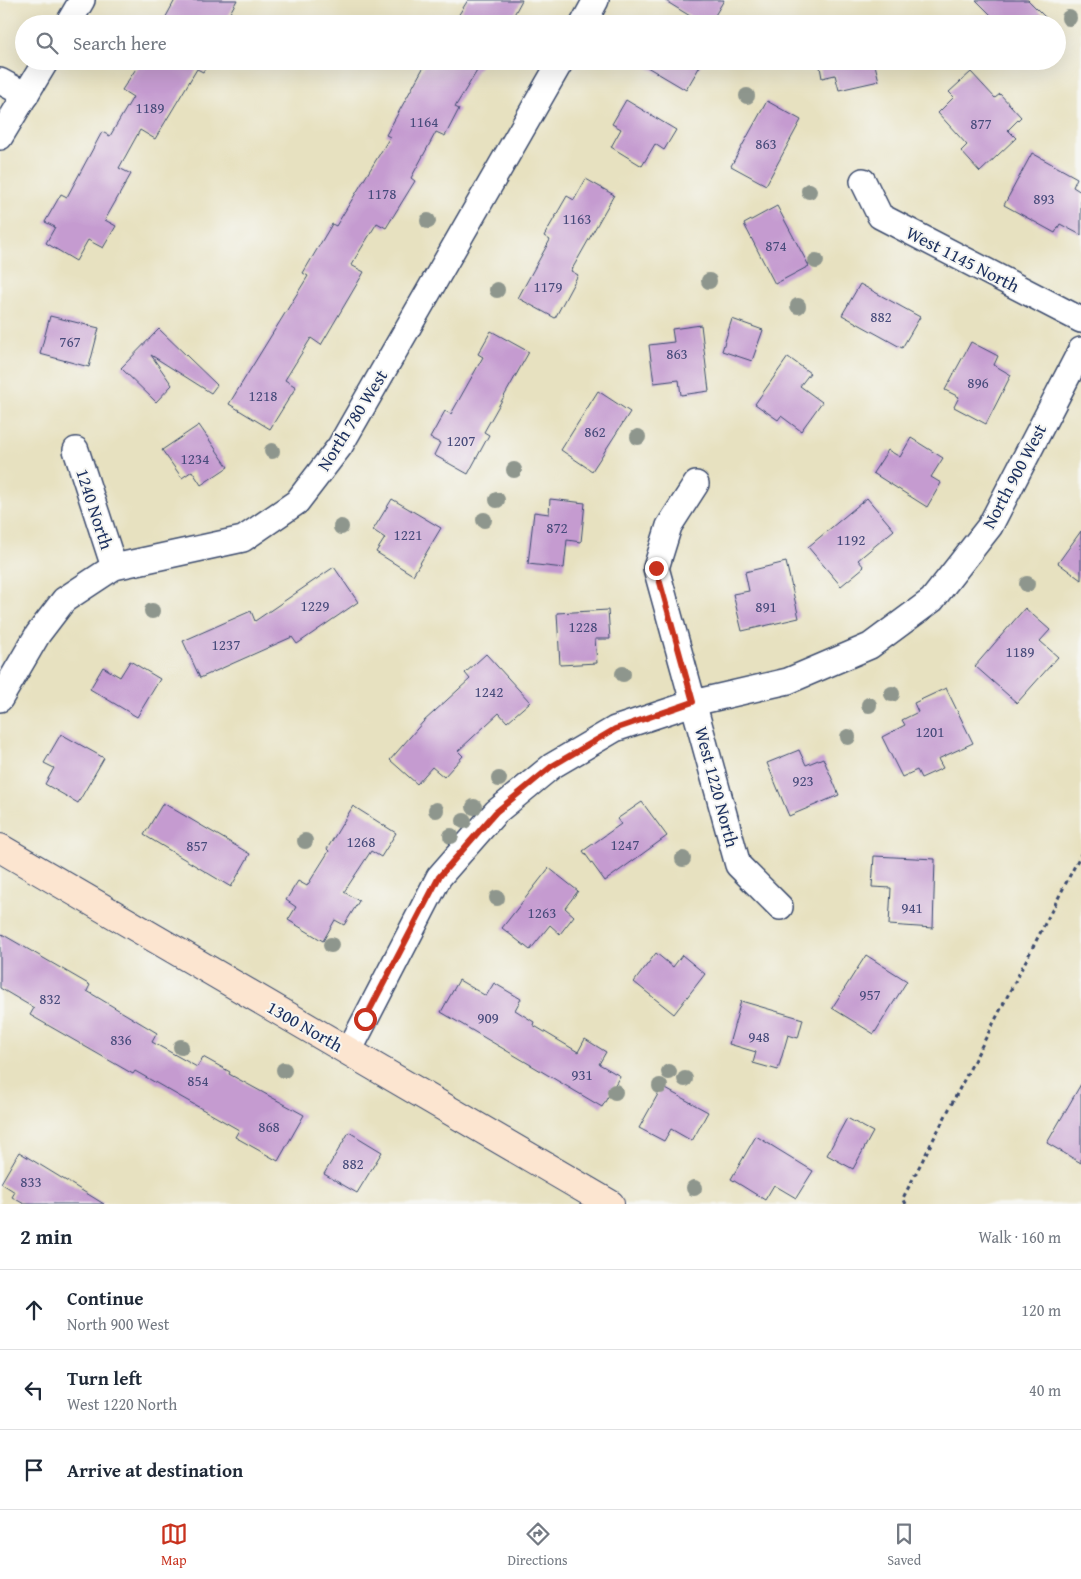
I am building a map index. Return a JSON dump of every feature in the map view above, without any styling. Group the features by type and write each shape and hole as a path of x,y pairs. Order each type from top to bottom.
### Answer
{"street":[{"path":"73,15 82,0"},
{"path":"588,15 596,0"},
{"path":"0,137 41,70"},
{"name":"North 780 West","path":"0,700 38,634 64,600 114,567 243,539 297,502 340,446 556,70"},
{"path":"0,81 26,95"},
{"name":"West 1145 North","path":"863,180 880,216 1081,320"},
{"name":"North 900 West","path":"349,1051 439,877 496,812 552,766 615,729 693,702 788,681 870,646 932,600 990,526 1081,350"},
{"name":"1240 North","path":"76,450 114,567"},
{"name":"West 1220 North","path":"696,484 670,526 656,568 738,865 780,907"},
{"name":"1300 North","path":"0,848 610,1204"}],"path":[{"path":"906,1204 903,1198 1081,854"}],"building":[{"path":"175,0 237,0 229,15 167,15"},
{"path":"468,0 522,0 514,15 459,15"},
{"path":"664,0 724,0 715,15 688,15"},
{"path":"976,0 1028,0 1043,15 991,15"},
{"path":"135,70 196,70 155,139 140,130 119,168 131,174 105,220 116,226 103,248 88,240 76,261 46,243 55,227 45,222 61,194 67,197 102,132 110,136 133,97 122,90"},
{"path":"422,70 478,70 455,107 459,109 445,136 436,132 411,178 415,181 386,228 377,223 351,265 364,272 321,345 311,338 285,380 296,387 270,429 229,404 308,276 303,273 332,224 336,226 390,137 386,135"},
{"path":"652,70 698,70 686,90"},
{"path":"821,70 876,70 879,81 839,90 835,75 822,78"},
{"path":"971,72 995,98 1000,94 1021,117 1008,130 1016,138 980,172 961,151 967,145 938,113 954,97 949,92"},
{"path":"626,100 676,130 664,150 655,144 642,166 611,147 621,129 612,124"},
{"path":"767,101 801,120 766,185 731,166"},
{"path":"1032,153 1077,178 1073,187 1081,192 1081,235 1060,224 1055,233 1004,205"},
{"path":"586,179 614,195 571,271 578,275 555,318 518,298 550,240 544,236 567,196 574,200"},
{"path":"777,206 809,266 775,284 744,224"},
{"path":"860,284 920,317 902,348 842,315"},
{"path":"50,316 99,328 89,367 40,354"},
{"path":"732,319 763,330 752,361 722,351"},
{"path":"701,325 709,391 681,395 679,380 654,383 649,345 674,342 672,329"},
{"path":"159,329 217,385 211,393 151,355 172,385 156,402 121,368"},
{"path":"491,331 529,352 484,432 489,435 468,474 434,455 440,443 430,438 445,411 451,414 483,357 478,354"},
{"path":"971,342 998,356 994,365 1011,375 986,424 954,407 959,397 945,390"},
{"path":"788,357 810,373 800,386 822,402 801,431 781,416 778,420 755,404"},
{"path":"598,391 630,412 592,471 561,450"},
{"path":"199,425 228,467 201,485 192,471 182,478 162,450"},
{"path":"911,438 943,458 931,477 941,483 927,507 873,473 888,450 900,457"},
{"path":"867,498 894,530 858,560 864,567 841,586 808,547"},
{"path":"392,499 441,528 413,575 376,552 385,538 373,530"},
{"path":"550,499 585,503 581,542 567,540 564,568 528,564 534,512 549,514"},
{"path":"1081,531 1081,580 1058,563"},
{"path":"786,562 799,618 742,631 733,594 749,591 745,572"},
{"path":"334,567 358,602 297,644 292,637 200,678 183,641 251,611 255,621"},
{"path":"1025,608 1050,630 1040,641 1058,657 1017,703 975,666"},
{"path":"608,610 610,639 595,639 597,663 560,665 557,613"},
{"path":"486,654 530,702 507,722 499,713 458,751 463,756 444,777 432,767 417,784 390,760 423,722 470,679 465,673"},
{"path":"130,661 160,679 137,717 90,689 103,667 120,677"},
{"path":"946,688 973,743 938,759 943,768 921,778 917,770 902,777 882,737 905,725 902,720 918,712 914,703"},
{"path":"61,734 104,758 78,803 45,784 54,768 44,763"},
{"path":"799,750 806,765 823,758 839,795 789,816 767,763"},
{"path":"642,802 667,836 605,881 583,851 621,824 617,819"},
{"path":"163,803 250,854 231,887 144,835"},
{"path":"353,806 396,833 381,857 371,851 344,892 359,901 344,925 335,920 323,941 288,920 296,907 286,900 298,881 307,886 329,851 327,849"},
{"path":"874,856 935,859 933,928 889,925 891,888 872,887"},
{"path":"549,868 578,891 565,908 574,916 560,934 550,925 530,950 502,928"},
{"path":"0,933 90,985 87,991 157,1033 152,1042 197,1067 203,1057 230,1072 229,1074 304,1115 278,1161 235,1137 239,1130 135,1071 133,1074 30,1015 34,1008 0,988"},
{"path":"656,953 673,967 682,955 705,974 674,1014 634,982"},
{"path":"866,955 907,981 874,1034 832,1008"},
{"path":"459,980 486,996 494,983 521,999 515,1010 534,1022 533,1025 578,1052 585,1039 606,1052 599,1064 620,1076 602,1107 441,1012"},
{"path":"741,1001 803,1019 798,1038 788,1035 778,1070 753,1063 756,1052 729,1044"},
{"path":"1081,1084 1081,1163 1047,1143"},
{"path":"662,1087 708,1112 692,1141 671,1129 664,1141 639,1128"},
{"path":"847,1118 873,1132 853,1169 827,1155"},
{"path":"349,1132 382,1152 357,1193 324,1174"},
{"path":"756,1136 813,1171 796,1198 774,1185 765,1200 731,1179"},
{"path":"19,1152 104,1204 24,1204 12,1197 15,1192 1,1183"}],"route":[{"path":"365,1019 439,877 496,812 552,766 615,729 693,702 656,568"}]}
